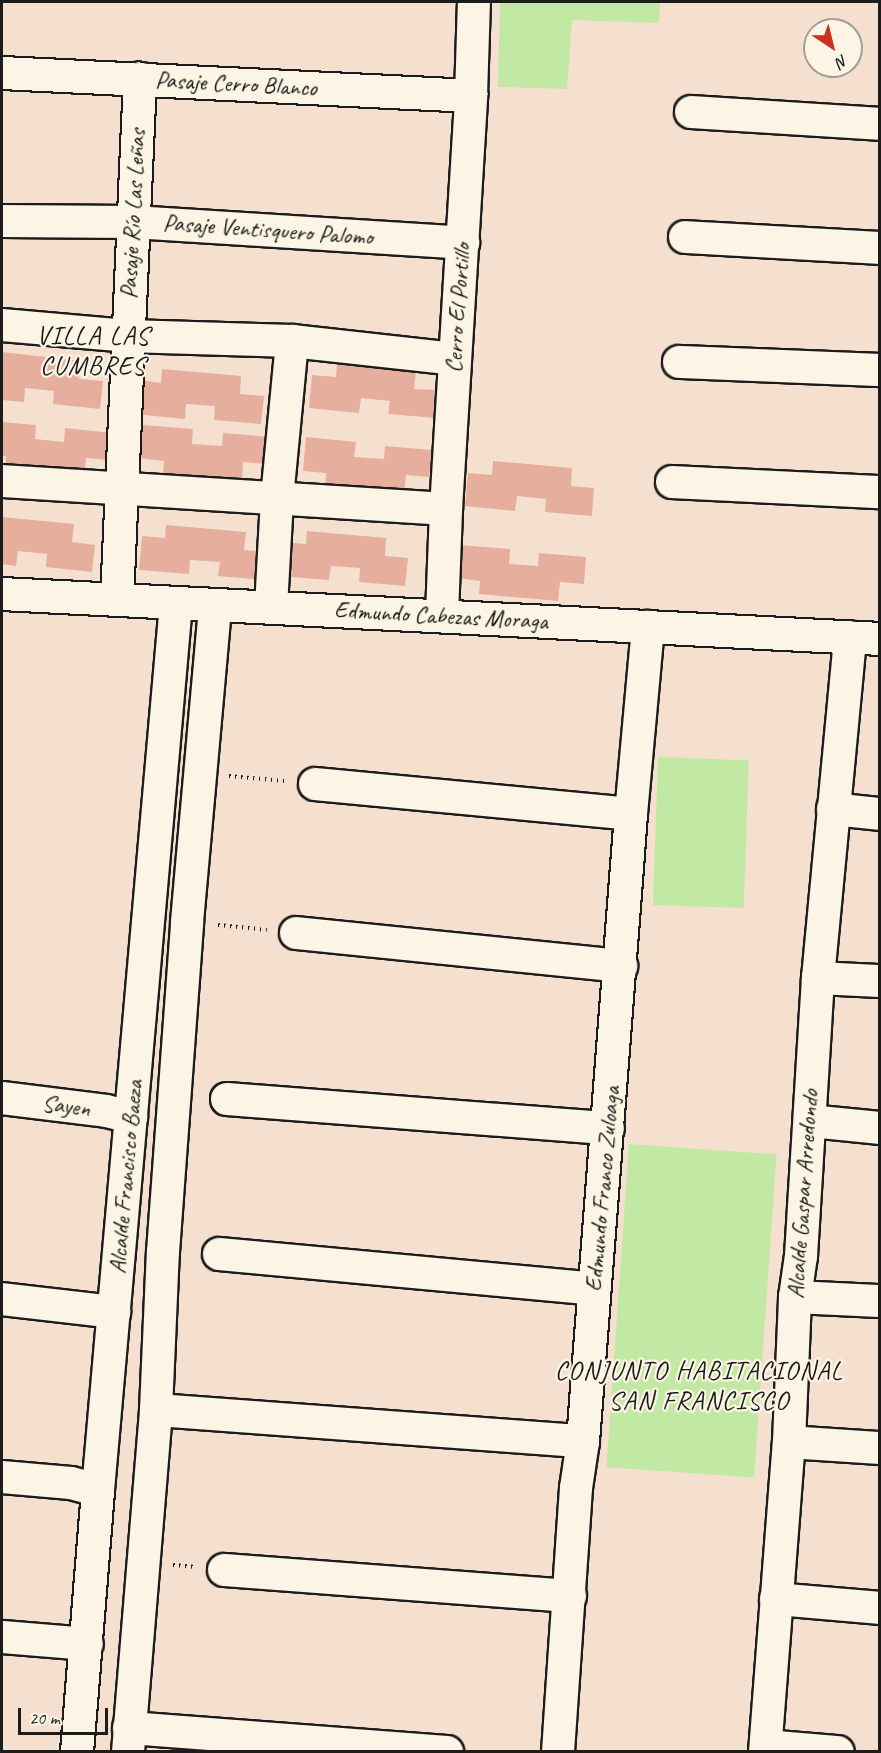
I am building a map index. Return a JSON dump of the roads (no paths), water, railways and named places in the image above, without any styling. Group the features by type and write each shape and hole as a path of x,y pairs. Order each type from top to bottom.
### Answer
{"street":[{"name":"Cerro El Portillo","path":"442,615 454,359 471,96 474,2"},
{"name":"Pasaje Cerro Blanco","path":"2,73 471,96"},
{"name":"Pasaje Río Las Leñas","path":"117,600 126,336 140,79"},
{"path":"692,112 879,124"},
{"name":"Pasaje Ventisquero Palomo","path":"2,221 133,222 463,243"},
{"path":"685,237 879,248"},
{"path":"2,326 126,336 292,341 454,359"},
{"path":"271,607 277,498 292,341"},
{"path":"679,362 879,370"},
{"path":"2,481 446,508"},
{"path":"672,482 879,492"},
{"name":"Edmundo Cabezas Moraga","path":"2,594 865,638"},
{"name":"Alcalde Francisco Baeza","path":"77,1752 176,603"},
{"name":"Alcalde Francisco Baeza","path":"129,1740 156,1410 163,1251 187,922 202,774 215,606"},
{"name":"Edmundo Franco Zuloaga","path":"558,1752 576,1488 583,1441 631,814 648,627"},
{"name":"Alcalde Gaspar Arredondo","path":"765,1749 789,1442 795,1297 801,1256 818,978 833,809 865,638"},
{"path":"315,784 631,814"},
{"path":"833,809 879,814"},
{"path":"296,933 621,966"},
{"path":"818,978 879,981"},
{"name":"Sayen","path":"2,1098 106,1111 131,1117"},
{"path":"227,1099 608,1128"},
{"path":"810,1121 879,1128"},
{"path":"219,1254 594,1289"},
{"path":"795,1297 879,1301"},
{"path":"2,1299 114,1312"},
{"path":"156,1410 583,1441"},
{"path":"789,1442 879,1448"},
{"path":"2,1477 71,1483 98,1490"},
{"path":"224,1570 570,1596"},
{"path":"776,1599 879,1608"},
{"path":"2,1637 87,1644"},
{"path":"129,1740 447,1752"},
{"path":"765,1749 838,1752"}],"district":[{"name":"VILLA LAS CUMBRES","path":"93,351"},
{"name":"CONJUNTO HABITACIONAL SAN FRANCISCO","path":"699,1386"}]}
